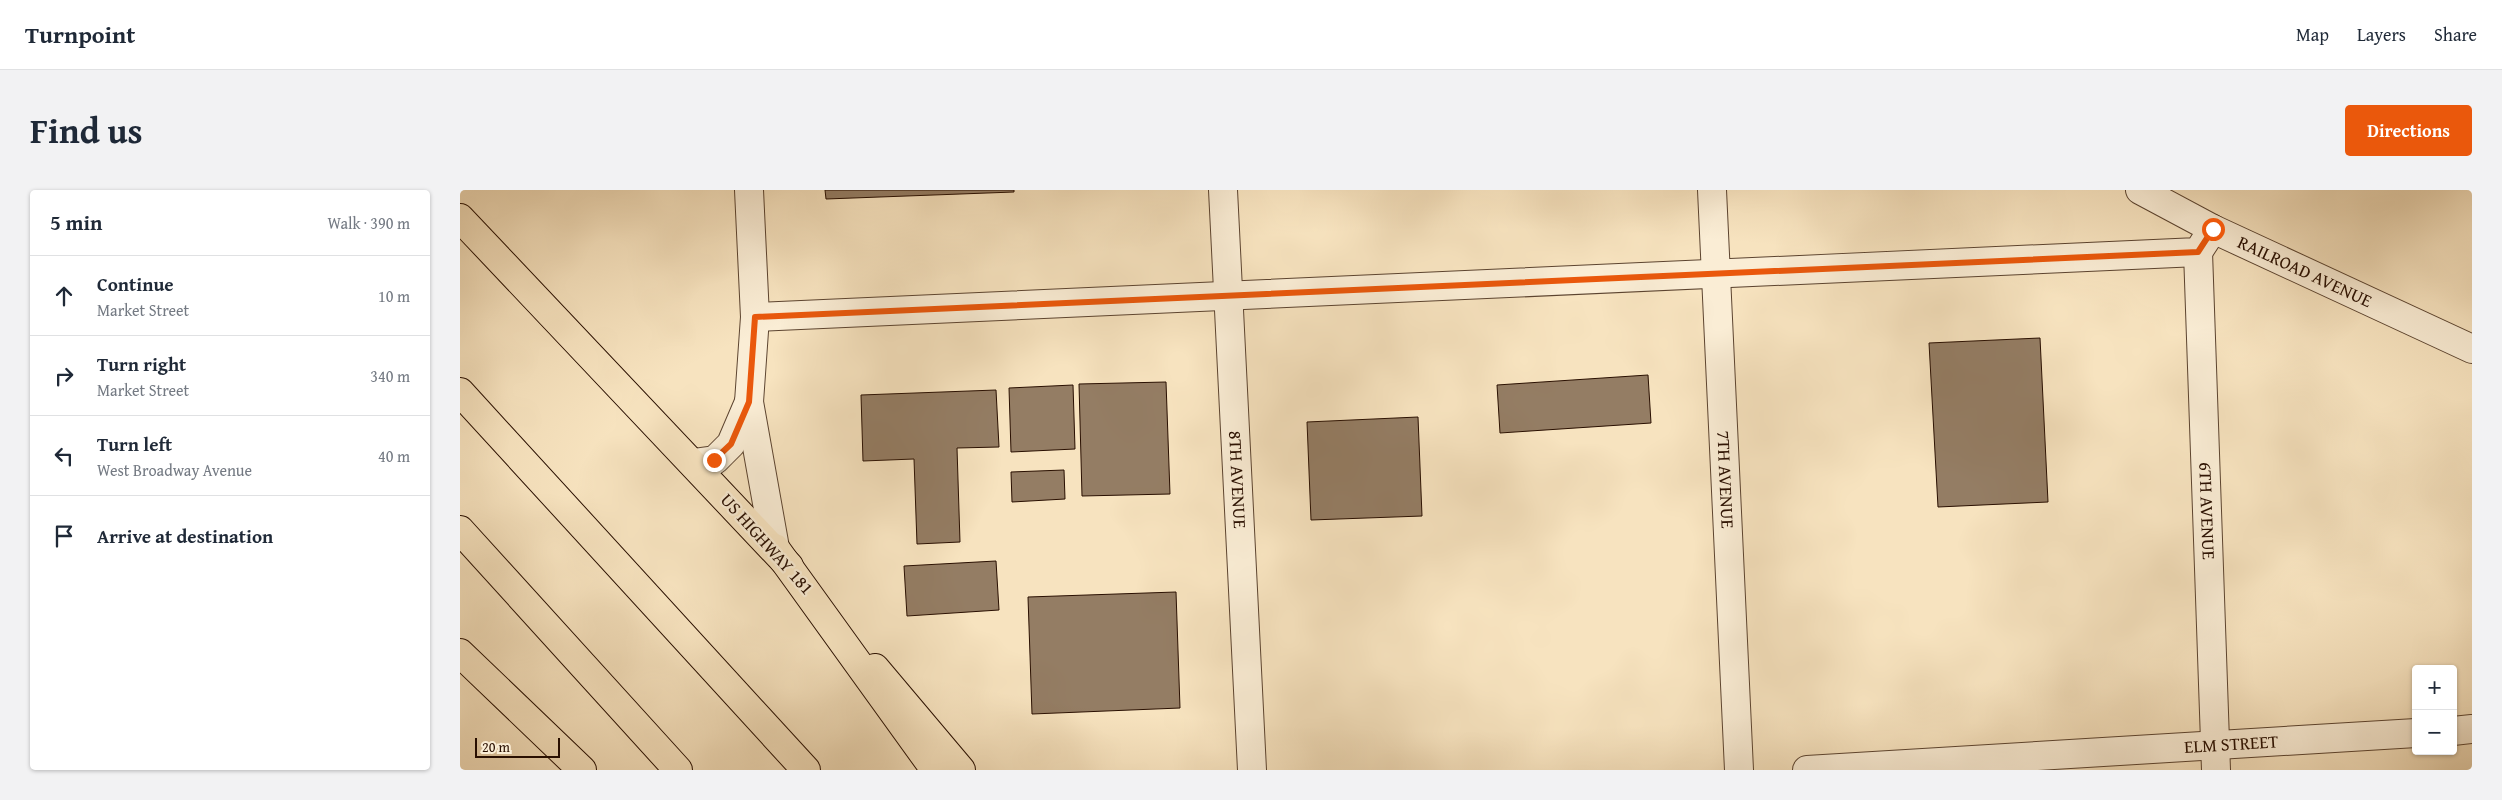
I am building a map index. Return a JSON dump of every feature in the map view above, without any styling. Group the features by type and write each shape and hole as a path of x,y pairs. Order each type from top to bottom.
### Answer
{"main road":[{"name":"US HIGHWAY 181","path":"460,218 775,548 961,770"},
{"path":"460,392 806,770"},
{"path":"460,530 678,770"},
{"path":"775,548 935,770"},
{"path":"460,654 564,770"},
{"path":"460,654 582,770"}],"street":[{"path":"749,190 755,317 749,402 775,548"},
{"name":"8TH AVENUE","path":"1223,190 1252,770"},
{"name":"7TH AVENUE","path":"1712,190 1740,770"},
{"name":"RAILROAD AVENUE","path":"2140,190 2213,229 2472,349"},
{"path":"755,317 2198,252 2213,229"},
{"name":"6TH AVENUE","path":"2198,252 2215,758"},
{"path":"693,463 714,460 731,444 749,402"},
{"path":"2457,731 2472,729"},
{"name":"ELM STREET","path":"1807,770 2215,758 2412,733"}],"building":[{"path":"825,190 1014,190 1014,192 826,199"},
{"path":"2040,338 2048,502 1938,507 1929,343"},
{"path":"1648,375 1651,423 1500,433 1497,385"},
{"path":"1166,382 1170,494 1082,496 1079,384"},
{"path":"1073,385 1075,449 1011,452 1009,388"},
{"path":"996,390 999,447 957,448 960,542 917,544 914,459 863,461 861,395"},
{"path":"1418,417 1422,516 1311,520 1307,422"},
{"path":"1064,470 1065,499 1012,502 1011,472"},
{"path":"996,561 999,610 907,616 904,566"},
{"path":"1176,592 1180,708 1032,714 1028,597"}],"route":[{"path":"714,460 731,444 749,402 755,317 2198,252 2213,229"}]}
